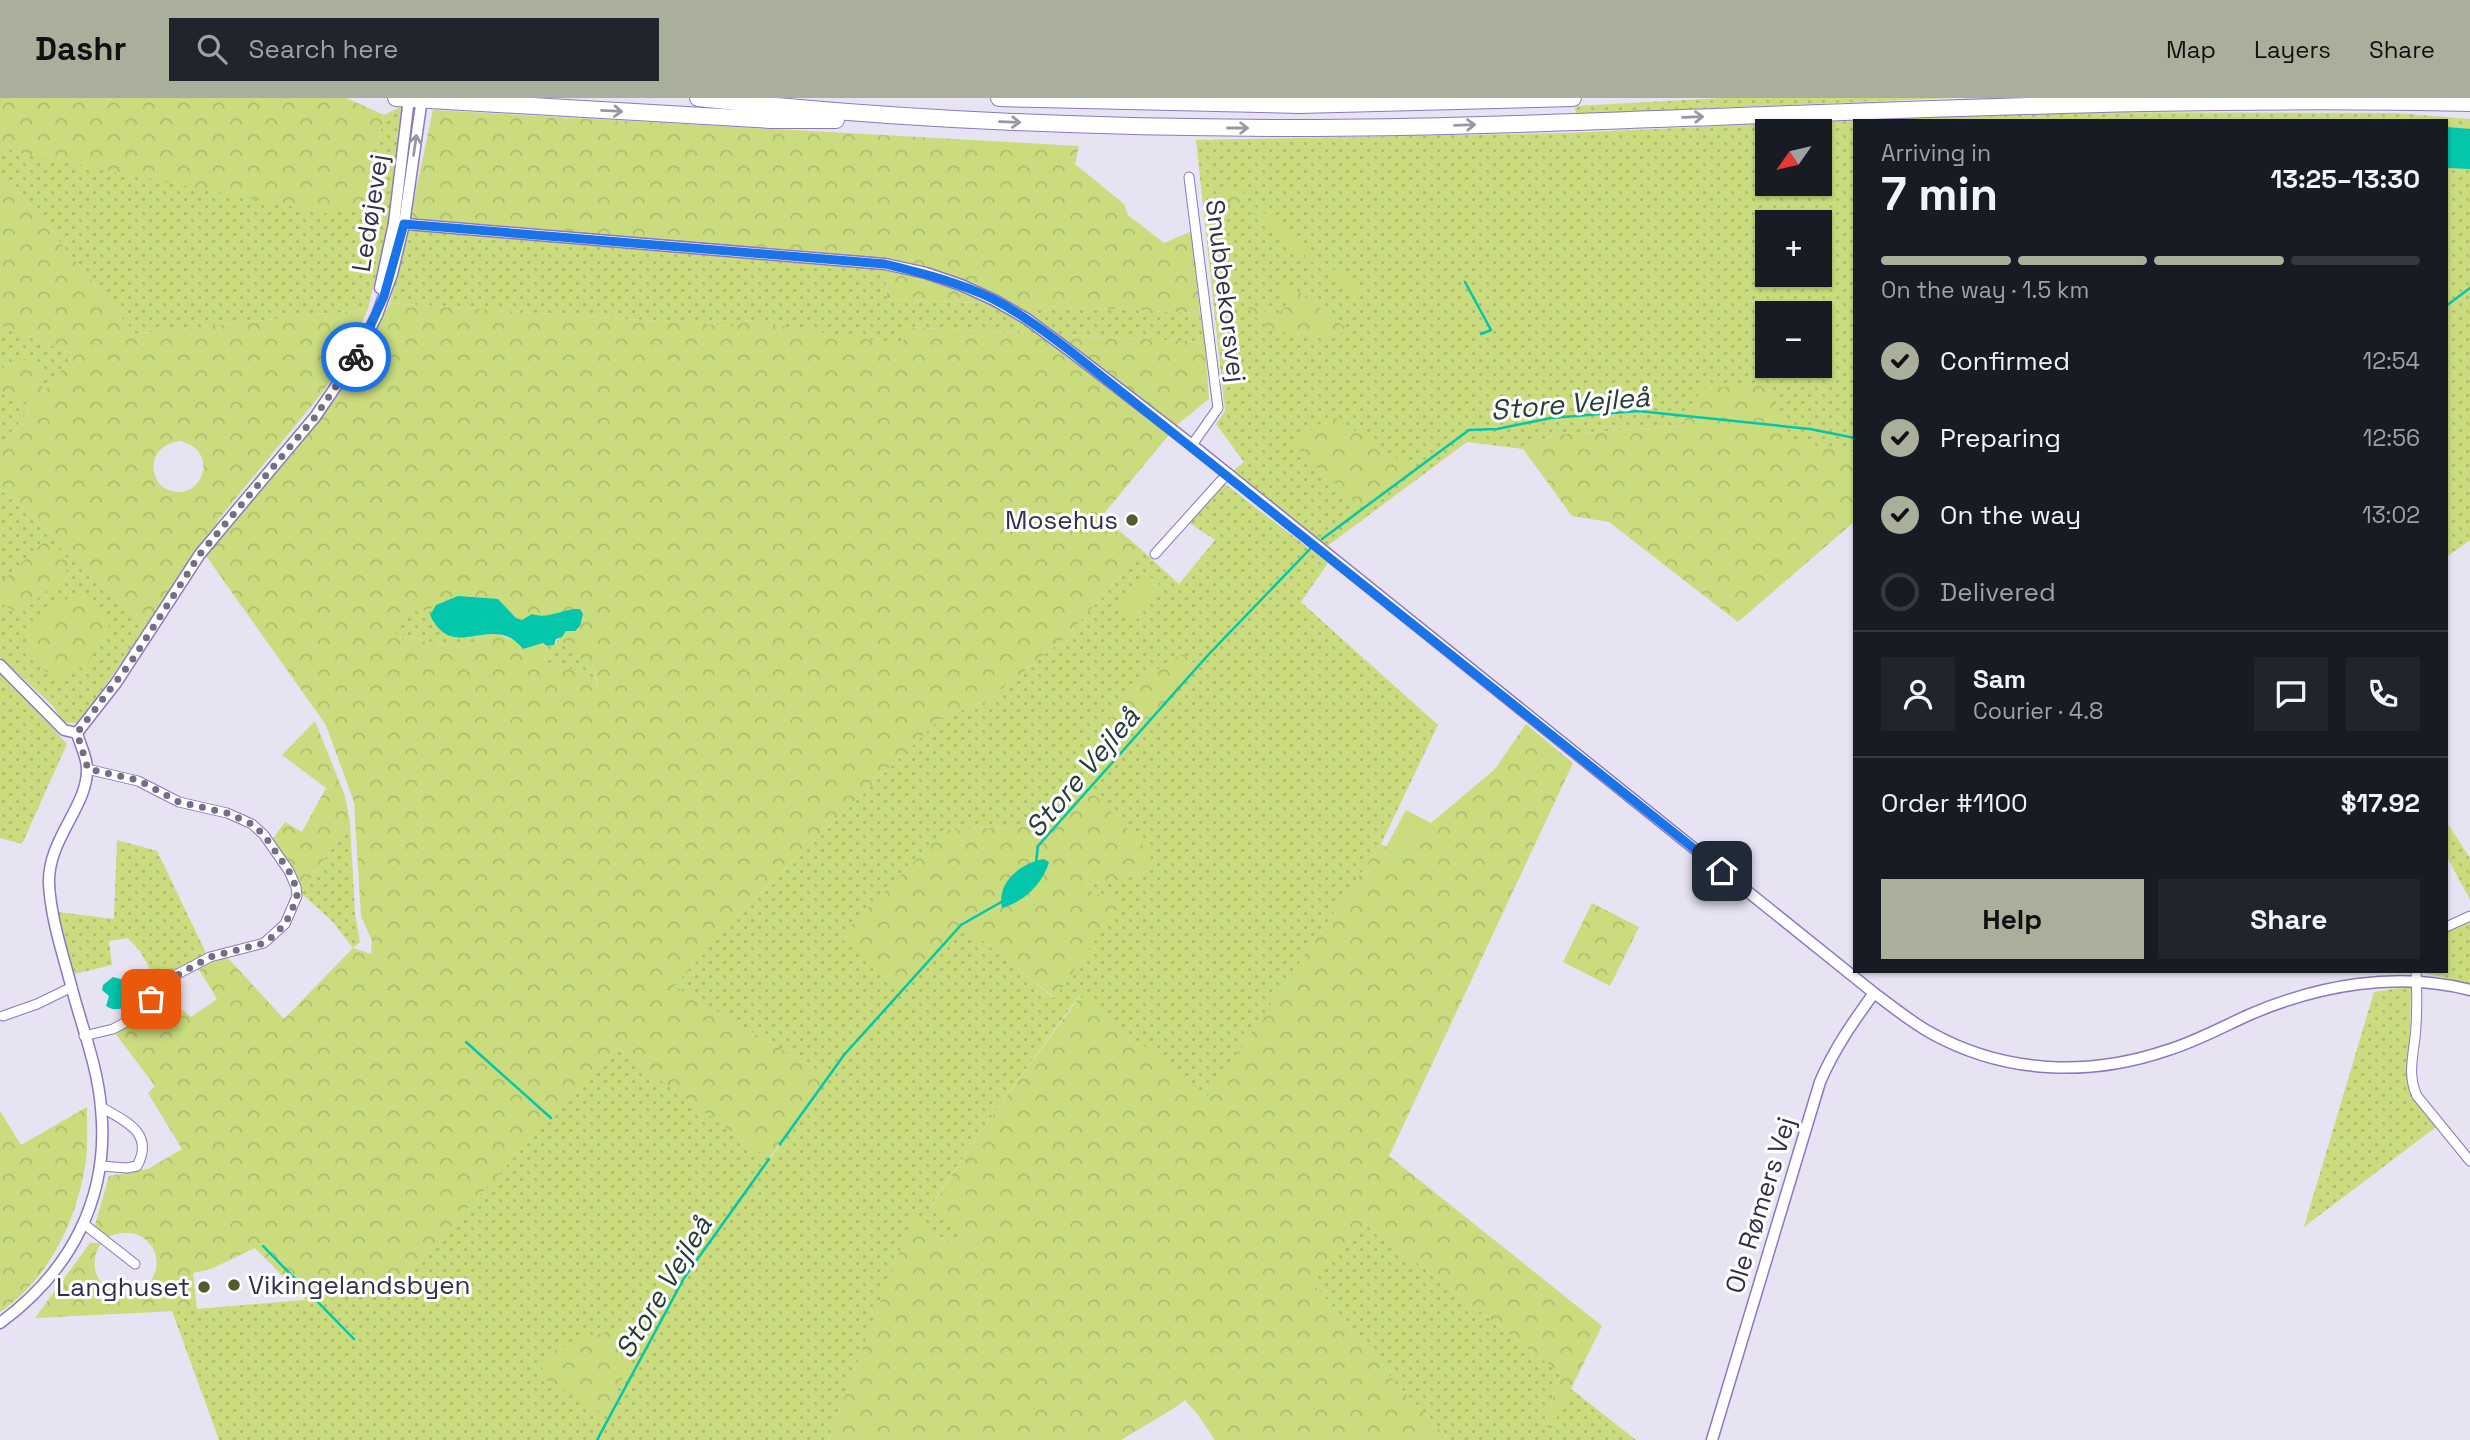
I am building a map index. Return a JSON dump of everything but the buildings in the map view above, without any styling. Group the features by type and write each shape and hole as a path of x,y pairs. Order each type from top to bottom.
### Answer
{"highway":[{"path":"698,98 972,120"},
{"path":"999,98 1170,104 1325,105 1573,98"},
{"path":"1123,98 1170,104"},
{"path":"413,99 772,120 972,120 1147,127 1296,128 1521,124 2193,100 2408,100 2470,103"}],"street":[{"name":"Ledøjevej","path":"77,733 116,683 207,544 338,386 377,315 392,274 413,99"},
{"name":"Snubbekorsvej","path":"1189,177 1218,408 1192,445"},
{"path":"399,224 885,264 926,273 972,290 1027,319 1192,445 1874,993 1931,1033 1963,1047 2020,1064 2074,1069 2131,1061 2171,1050 2288,1000 2321,990 2416,976 2470,990"},
{"path":"1156,554 1227,474"},
{"path":"0,665 64,730 77,733 88,769 79,800 55,848 49,867 53,913 101,1107 101,1166 84,1224 48,1281 25,1305 0,1323"},
{"path":"85,1036 113,1029 128,1021 142,1010 163,983 210,957 264,943 285,924 297,896 289,871 264,835 252,824 227,813 179,802 138,780 88,769"},
{"path":"2448,926 2470,916"},
{"path":"2416,976 2416,1026 2411,1076 2413,1087 2417,1096 2470,1161"},
{"path":"3,1016 37,1004 72,987"},
{"name":"Ole Rømers Vej","path":"1712,1440 1820,1082 1845,1033 1874,993"},
{"path":"101,1107 136,1130 142,1139 143,1149 137,1166 101,1166"},
{"path":"84,1224 135,1264"}],"green space":[{"path":"0,98 346,98 384,115 367,201 329,214 24,154 0,146"},
{"path":"1722,98 1952,98 1576,114 1575,106"},
{"path":"404,105 388,224 368,309 135,334 16,188 0,183 0,146 24,154 367,201 384,115"},
{"path":"433,110 1079,146 1075,164 1124,204 1128,215 1164,243 1192,231 1200,313 887,299 885,257 410,218"},
{"path":"2047,112 2396,113 2470,119 2470,540 2448,556 2448,119 1886,119"},
{"path":"1853,120 1853,452 1682,426 1553,435 1523,449 1467,442 1326,547 1232,471 1244,462 1216,424 1225,411 1196,140 1564,133 1755,125 1755,196 1832,196 1832,121"},
{"path":"0,183 16,188 135,334 368,309 347,355 322,393 222,515 147,625 60,541 0,489 0,447 74,354 0,325","holes":["180,441 193,446 200,454 203,464 198,483 181,492 164,488 157,480 154,468 159,452 174,442"]},
{"path":"1218,188 1241,189 1246,199 1360,288 1358,295 1350,293 1240,202 1235,206 1222,201"},
{"path":"410,218 885,257 887,299 1200,313 1205,342 904,327 904,346 744,320 733,326 390,303"},
{"path":"1282,282 1347,329 1340,334 1296,334 1282,332 1259,320 1247,305 1247,300 1270,315 1279,313 1288,305 1278,287"},
{"path":"390,303 733,326 743,320 904,345 903,327 1205,342 1209,399 1178,424 1102,516 1143,551 1065,638 986,702 942,717 751,902 674,986 827,1076 769,1159 616,1048 388,1294 307,1301 255,1248 211,1269 193,1273 197,1310 35,1318 90,1243 101,1243 95,1257 95,1270 100,1281 109,1290 131,1294 142,1290 156,1270 155,1253 146,1240 127,1233 119,1233 105,1239 95,1225 109,1176 148,1169 182,1149 148,1093 155,1086 115,1033 142,1017 162,992 191,1017 217,999 198,968 227,957 284,1019 353,948 371,954 372,941 361,916 354,802 326,725 204,553 344,388","holes":["498,599 522,621 543,618 566,631 559,638 561,643 574,643 581,659 592,663 598,687 574,667 571,669 562,662 552,665 545,661 547,646 543,643 523,649 518,642 495,633 473,644 452,646 408,636 403,641 395,632 416,603 426,612 436,605"]},
{"path":"0,325 74,354 0,447"},
{"path":"21,359 36,366 43,381 36,396 21,403 6,396 -1,381 6,366"},
{"path":"1766,385 1793,442 1853,452 1853,523 1738,622 1609,522 1572,516 1523,449 1553,435 1682,426 1702,388"},
{"path":"1331,415 1412,468 1361,507 1293,445"},
{"path":"1225,484 1328,563 1301,602 1438,725 1381,844 1208,1097 1079,996 930,1207 966,1235 957,1245 931,1234 913,1217 828,1440 219,1440 172,1311 388,1293 616,1048 770,1159 827,1076 673,986 751,902 942,717 986,702 1065,638 1143,551 1179,584 1215,540 1188,522","holes":["1199,666 1089,789 1141,874 1078,887 1120,903 1054,998 961,923 945,830 1039,826 1124,732 1108,715"]},
{"path":"0,489 60,541 147,625 79,724 64,722 52,705 0,657"},
{"path":"46,540 60,550 72,564 58,581 20,614 0,603 0,583"},
{"path":"1145,572 1164,589 1134,622 1115,606"},
{"path":"78,591 104,618 111,630 86,665 60,677 52,675 40,667 31,656 26,634 44,616"},
{"path":"417,602 436,605 430,615 466,638 495,633 484,640 463,646 442,645 408,636 403,641 394,632"},
{"path":"559,638 561,643 574,643 592,663 598,689 571,669 545,661 547,646 554,645"},
{"path":"1182,654 1199,666 1089,789 1152,855 1141,874 1079,887 1121,903 1055,998 961,924 901,992 840,937 945,830 1039,826 1124,732 1108,714 1147,676"},
{"path":"0,671 67,744 22,844 0,838"},
{"path":"315,721 345,796 350,822 301,893 272,840 285,822 302,832 326,788 282,755"},
{"path":"1526,724 1573,763 1389,1156 1602,1326 1550,1431 1544,1423 1561,1374 1367,1224 1312,1282 1399,1387 1450,1440 1215,1440 1185,1400 1121,1440 828,1440 913,1216 931,1234 957,1245 966,1235 930,1208 979,1134 1080,996 1208,1096 1381,844 1409,858 1431,823 1495,769"},
{"path":"1406,810 1431,823 1409,858 1386,847"},
{"path":"350,822 355,913 360,942 353,948 332,921 301,893"},
{"path":"2448,824 2470,858 2470,900 2448,859"},
{"path":"117,840 157,851 207,955 157,982 140,951 128,938 109,941 112,965 74,974 58,912 114,919"},
{"path":"1592,903 1639,927 1610,986 1563,962"},
{"path":"2470,922 2470,984 2424,973 2448,973 2448,932"},
{"path":"2411,986 2409,1091 2436,1127 2304,1227 2374,992"},
{"path":"87,1107 86,1161 76,1205 68,1226 47,1265 18,1298 0,1312 0,1111 21,1145"},
{"path":"1367,1224 1561,1374 1544,1423 1550,1430 1570,1388 1636,1440 1450,1440 1399,1387 1311,1281"},
{"path":"647,1313 653,1316 605,1415 545,1379 542,1368 551,1352 609,1331"}],"shaded area":[{"path":"2448,127 2470,129 2470,169 2448,168"},
{"path":"458,596 498,599 516,618 522,620 532,614 544,616 573,609 580,609 583,614 580,626 575,631 566,631 562,637 556,639 554,645 547,646 543,643 523,649 511,638 499,634 450,636 440,629 430,615 436,605"},
{"path":"1044,859 1049,862 1037,885 1025,897 1002,908 1003,890 1012,875 1035,861"},
{"path":"113,977 124,980 131,987 130,1004 118,1009 106,1006 109,996 102,990 103,985"}],"waterway":[{"path":"1465,282 1491,330 1481,334"},
{"name":"Store Vejleå","path":"2448,304 2470,288"},
{"name":"Store Vejleå","path":"1322,539 1469,430 1497,429 1551,418 1638,411 1810,429 1853,438"},
{"name":"Store Vejleå","path":"1036,863 1038,846 1209,654 1310,549"},
{"name":"Store Vejleå","path":"780,1144 844,1055 961,925 1003,901"},
{"path":"466,1042 551,1118"},
{"name":"Store Vejleå","path":"597,1440 684,1278 769,1159"},
{"path":"263,1246 354,1339"}],"way so far":[{"path":"151,999 163,983 210,957 264,943 272,937 285,924 292,910 297,896 296,887 289,871 264,835 252,824 227,813 179,802 138,780 88,769 77,733 131,662 200,554 315,417 356,357"}],"place":[{"name":"Mosehus","path":"1132,520"},
{"name":"Vikingelandsbyen","path":"234,1285"},
{"name":"Langhuset","path":"204,1287"}],"route":[{"path":"356,357 377,315 392,274 404,224 885,264 926,273 961,285 1027,319 1074,354 1192,445 1722,871"}]}
